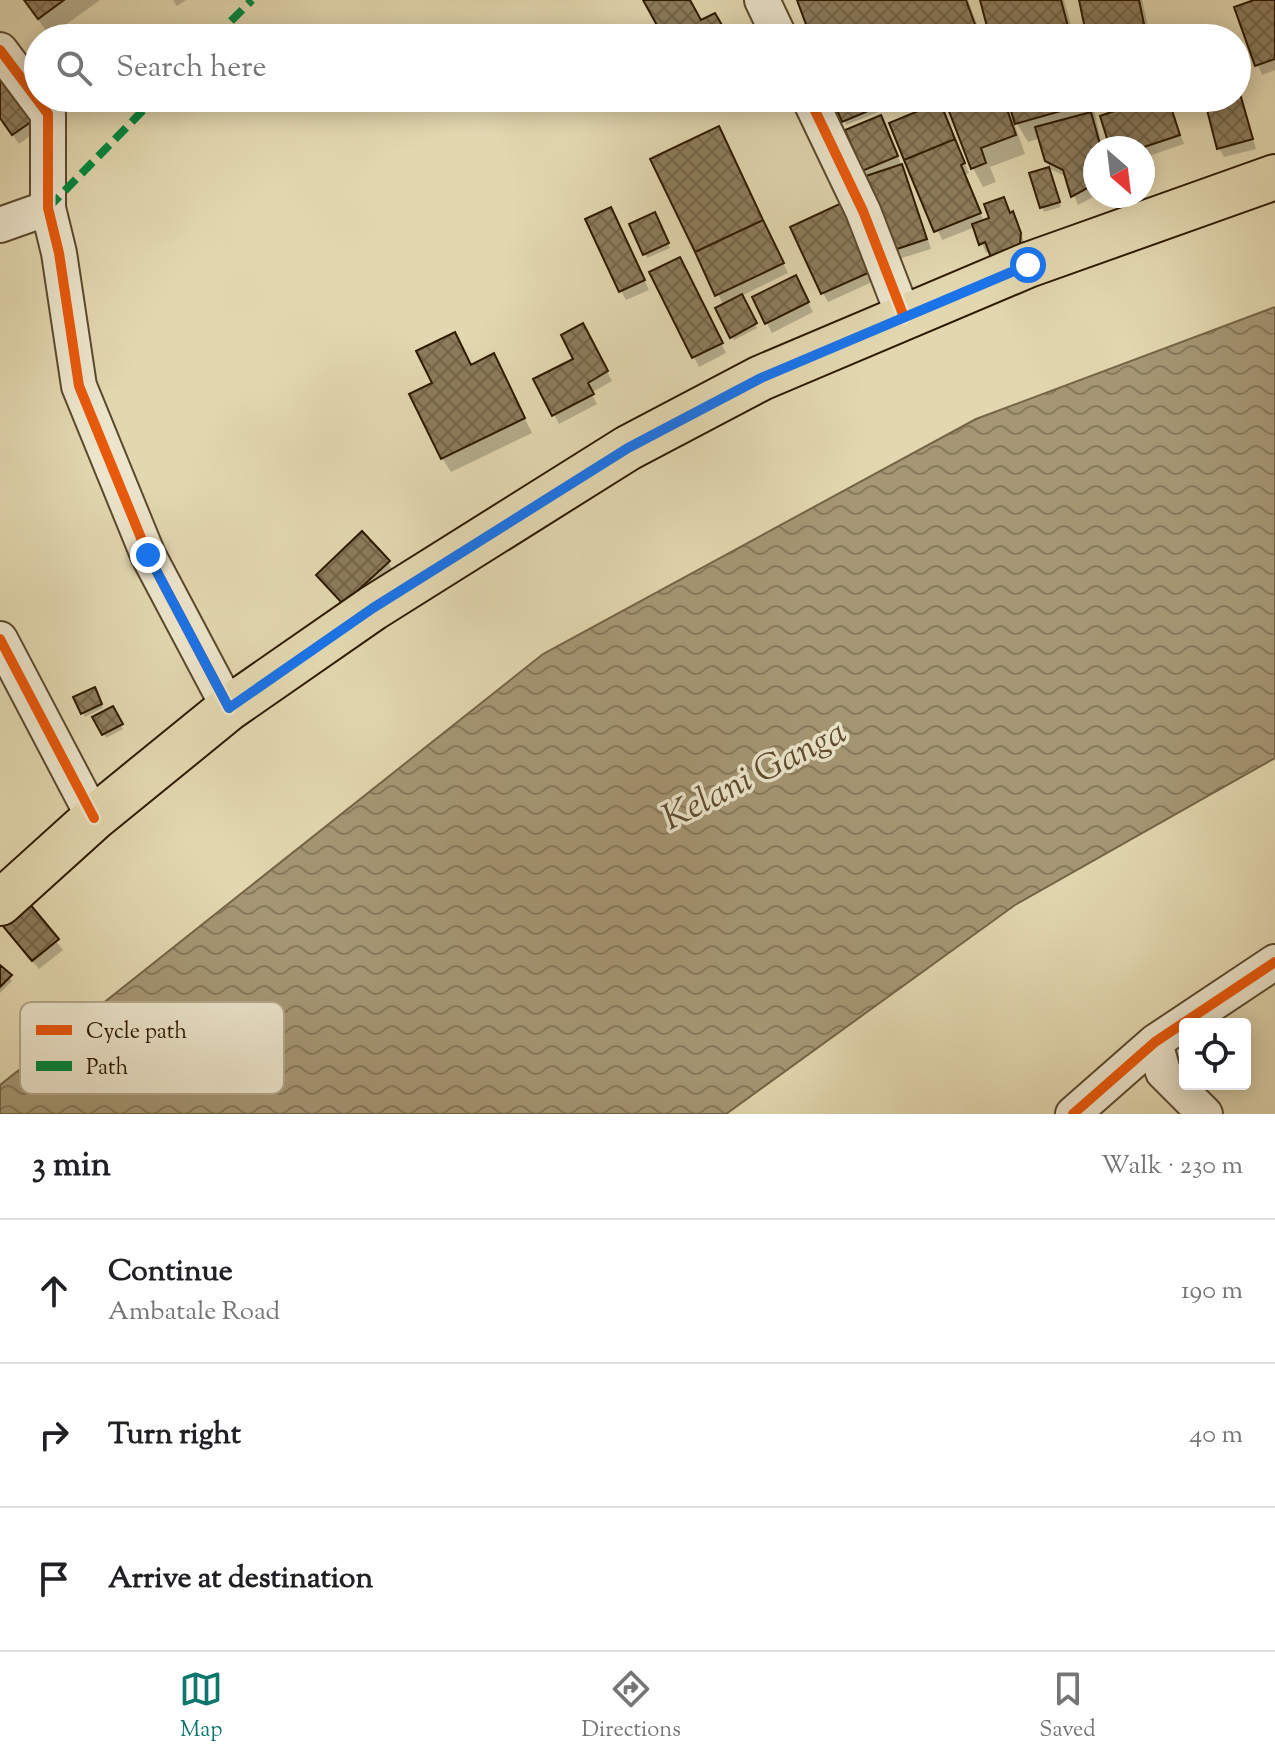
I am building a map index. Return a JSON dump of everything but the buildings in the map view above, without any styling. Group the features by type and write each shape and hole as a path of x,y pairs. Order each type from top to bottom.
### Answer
{"main road":[{"path":"0,903 94,818 229,708 373,608 628,448 761,378 1028,265 1275,177"}],"street":[{"path":"762,0 773,24"},
{"path":"0,50 24,82"},
{"path":"46,112 48,208 59,253 79,386 148,555 229,708"},
{"path":"816,112 863,211 904,317"},
{"path":"0,225 48,208"},
{"path":"0,639 94,818"},
{"path":"1073,1114 1155,1042 1275,962"},
{"path":"1155,1042 1163,1072 1205,1114"}],"water":[{"name":"Kelani Ganga","path":"1275,307 1275,758 1015,905 726,1114 0,1114 0,1085 20,1069 20,1094 284,1094 284,1002 105,1002 543,654 976,419"}],"marked path":[{"path":"228,24 252,0"},
{"path":"48,208 141,112"}],"cycle path":[{"path":"0,50 24,82"},
{"path":"46,112 48,208 59,253 79,386 148,555 229,708"},
{"path":"816,112 863,211 904,317"},
{"path":"0,639 94,818"},
{"path":"1073,1114 1155,1042 1275,962"}],"route":[{"path":"148,555 229,708 373,608 628,448 761,378 1028,265"}]}
